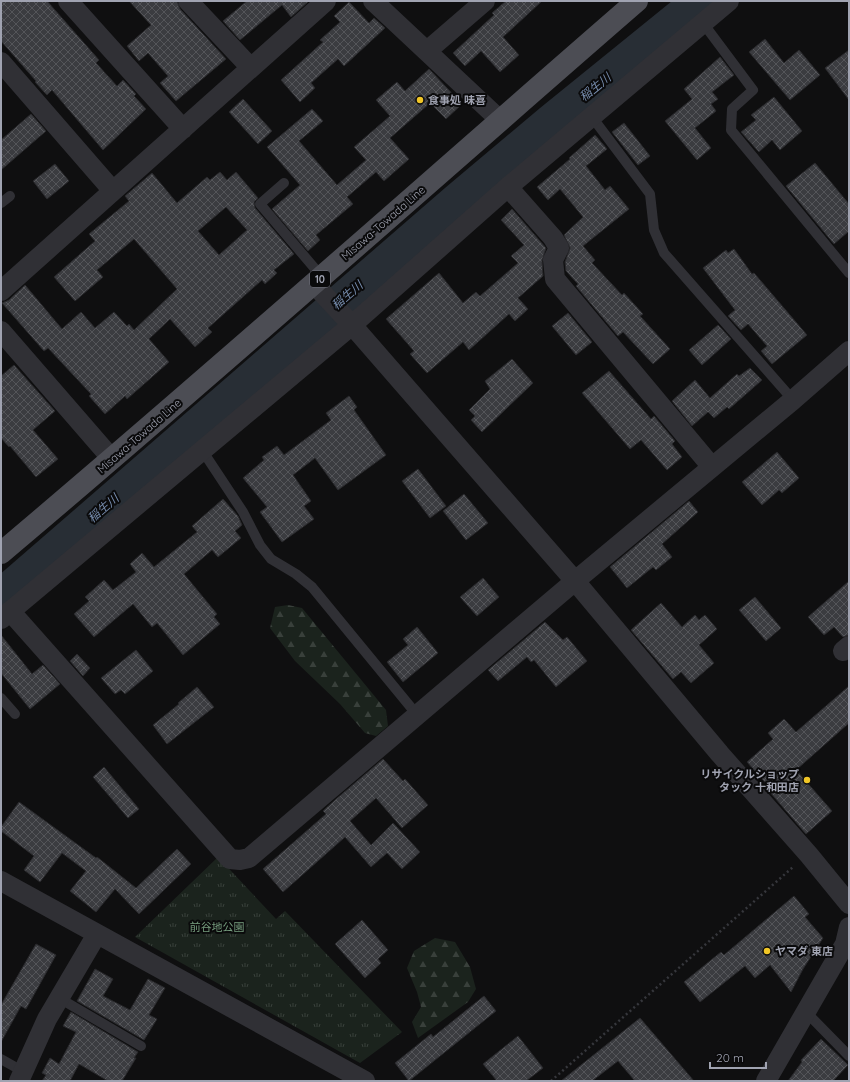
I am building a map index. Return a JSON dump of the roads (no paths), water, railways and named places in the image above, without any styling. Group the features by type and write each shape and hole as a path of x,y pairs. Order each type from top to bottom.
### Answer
{"main road":[{"name":"Misawa-Towada Line","path":"1,553 112,459 321,287 500,120 637,1"}],"street":[{"path":"68,1 183,129"},
{"path":"188,1 251,68"},
{"path":"1,291 326,1"},
{"path":"373,1 500,120"},
{"path":"427,52 485,1"},
{"path":"729,1 349,322 202,450 6,615 230,859 240,860 249,858 418,716 575,581 793,400 849,351"},
{"path":"1,62 114,191"},
{"path":"508,187 553,238 559,248 553,260 555,279 712,467"},
{"path":"321,287 349,322 575,581 720,754 809,855 849,904"},
{"path":"1,331 112,459"},
{"path":"1,881 365,1081"},
{"path":"766,1081 845,944 849,927"},
{"path":"21,1077 47,1020 97,934"}],"lane":[{"path":"703,23 753,90 732,109 731,130 849,273"},
{"path":"592,117 650,194 654,230 664,253 793,400"},
{"path":"284,183 260,204 321,287"},
{"path":"1,203 10,196"},
{"path":"202,450 243,512 260,545 271,559 296,574 312,587 418,716"},
{"path":"1,698 15,714"},
{"path":"60,998 141,1046"},
{"path":"806,1012 849,1056"},
{"path":"1,1059 21,1077"}],"waterway":[{"name":"稲生川","path":"1,596 457,200 551,121 699,1"}],"place":[{"name":"食事処 味喜","path":"420,100"},
{"name":"リサイクルショップ タック 十和田店","path":"807,780"},
{"name":"ヤマダ 東店","path":"767,951"}],"park label":[{"name":"前谷地公園","path":"217,927"}]}
